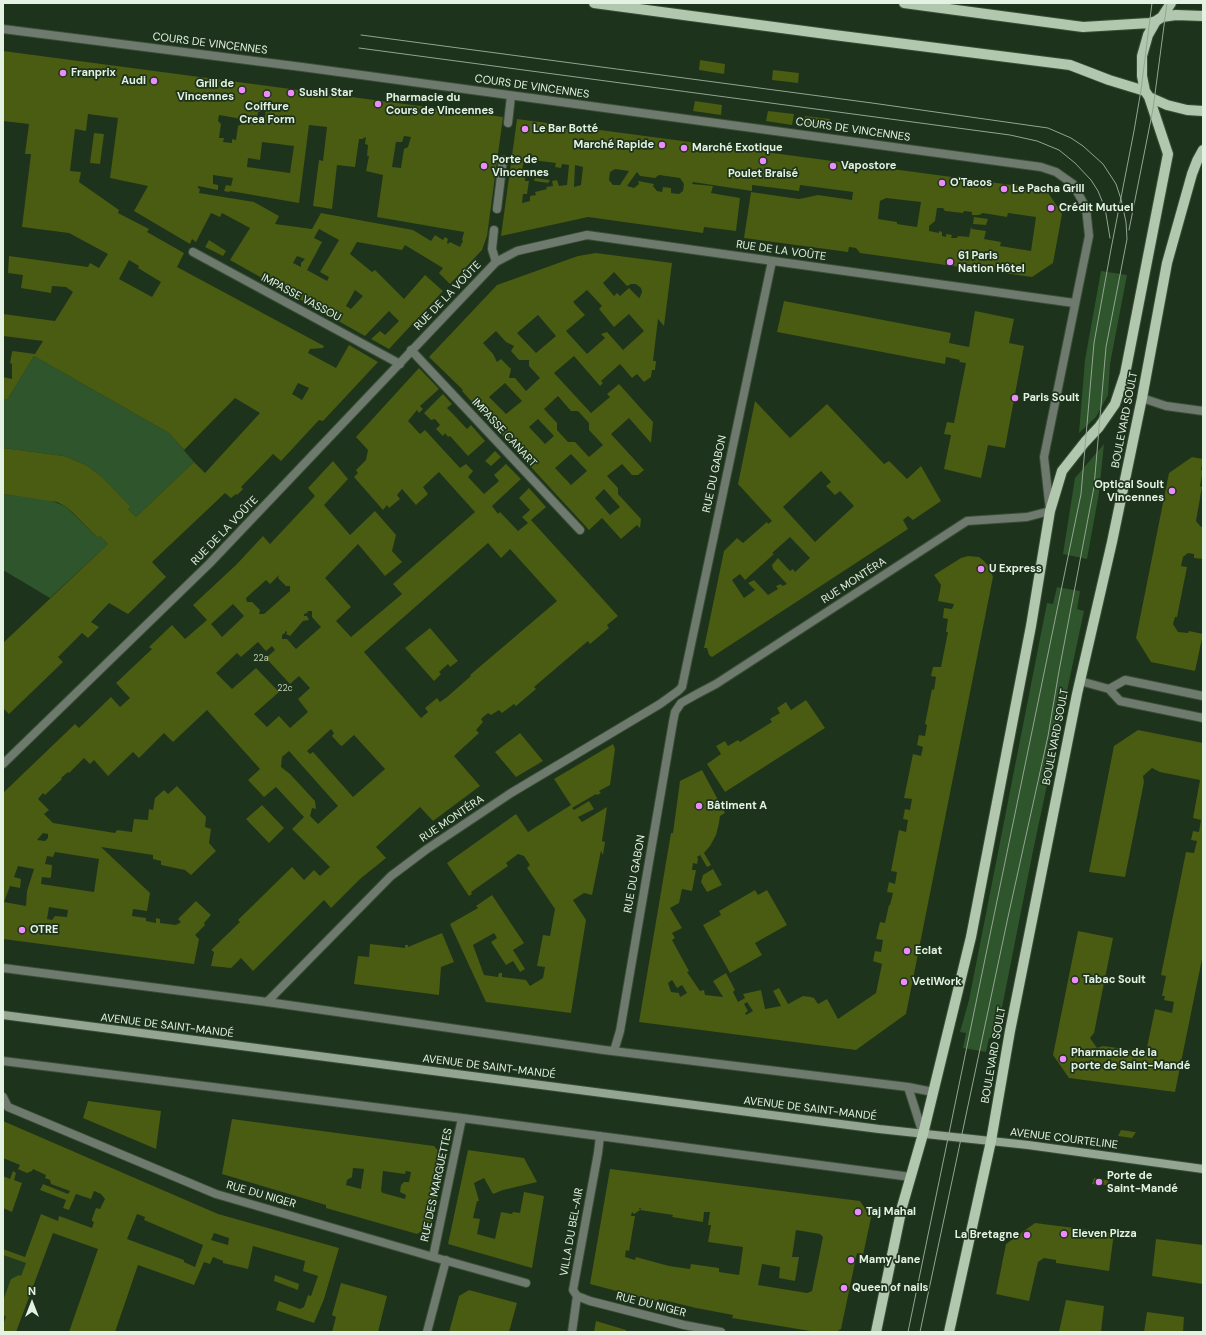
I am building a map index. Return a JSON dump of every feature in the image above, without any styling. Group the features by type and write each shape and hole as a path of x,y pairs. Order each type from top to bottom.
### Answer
{"main road":[{"path":"594,3 1070,65 1147,94 1167,104 1187,110 1203,111"},
{"path":"904,3 1083,27 1150,23 1176,15 1203,16"},
{"name":"BOULEVARD SOULT","path":"876,1332 902,1207 923,1134 970,937 1030,626 1050,511 1062,471 1099,427 1115,404 1125,374 1168,154 1142,76 1142,56 1148,35 1171,3"},
{"name":"BOULEVARD SOULT","path":"950,1332 991,1141 1012,1023 1080,681 1112,542 1142,398 1167,263 1192,174 1203,150"},
{"name":"AVENUE DE SAINT-MANDÉ","path":"3,1015 923,1134"},
{"name":"AVENUE COURTELINE","path":"923,1134 991,1141 1203,1169"}],"street":[{"name":"COURS DE VINCENNES","path":"3,29 302,67 1034,166 1056,172"},
{"path":"508,123 511,96"},
{"path":"497,209 503,160"},
{"name":"BOULEVARD SOULT","path":"1050,511 1044,457 1074,303 1089,236 1086,208 1073,184 1056,172"},
{"path":"494,230 492,249 496,262"},
{"name":"RUE DE LA VOÛTE","path":"3,764 209,564 496,262 517,251 587,234 1074,303"},
{"name":"IMPASSE VASSOU","path":"193,252 400,364"},
{"name":"RUE DU GABON","path":"678,691 682,687 772,261"},
{"name":"IMPASSE CANART","path":"411,350 580,530"},
{"path":"1142,398 1166,406 1203,411"},
{"name":"RUE MONTÉRA","path":"681,703 723,680 967,521 1027,517 1050,511"},
{"path":"1109,688 1125,680 1203,696"},
{"path":"1080,681 1109,688 1120,701 1203,718"},
{"name":"RUE MONTÉRA","path":"267,1002 390,876 427,849 511,793 653,708 678,691"},
{"name":"RUE DU GABON","path":"614,1051 620,1031 673,722 675,712 681,703"},
{"path":"3,968 267,1002 614,1051 933,1092"},
{"path":"3,1061 462,1118 911,1177"},
{"path":"908,1088 923,1134"},
{"name":"RUE DU NIGER","path":"3,1097 8,1107 216,1194 526,1283"},
{"name":"RUE DES MARGUETTES","path":"433,1257 462,1118"},
{"name":"VILLA DU BEL-AIR","path":"572,1332 577,1296 573,1290 600,1136"},
{"path":"427,1332 446,1260"},
{"name":"RUE DU NIGER","path":"577,1296 590,1301 676,1323 721,1332"}],"shaded area":[{"path":"1101,271 1127,275 1110,364 1108,395 1096,417 1079,433 1085,360"},
{"path":"34,356 169,433 194,462 136,517 128,509 131,507 102,477 86,465 64,456 3,448 3,399 7,400"},
{"path":"1104,444 1099,493 1087,559 1063,554 1075,478"},
{"path":"3,494 49,500 65,506 98,538 100,536 108,544 50,598 3,570"},
{"path":"1057,587 1080,591 1077,609 1084,611 1033,851 996,1038 989,1038 986,1052 963,1048 966,1033 960,1032 969,1000 1047,603 1053,604"},
{"path":"3,1255 40,1268 16,1332 3,1332"}],"building":[{"path":"3,51 503,117 487,236 482,250 450,284 439,273 443,268 405,245 402,250 357,242 350,254 372,272 375,270 404,299 425,275 443,291 389,349 371,339 380,331 385,335 399,321 389,311 365,336 230,260 250,228 222,213 220,217 211,213 196,242 192,239 190,244 134,211 148,186 110,178 118,118 88,114 86,131 75,129 70,171 81,172 79,182 119,210 118,213 149,229 147,232 184,253 177,267 324,346 323,348 310,349 308,353 336,368 349,345 378,362 323,421 319,420 281,461 273,454 241,487 243,489 237,495 236,494 231,498 225,493 152,562 166,577 128,614 109,603 91,622 99,627 88,638 82,633 58,657 63,662 9,714 3,708 3,643 108,544 100,536 98,538 65,506 57,502 3,494 3,448 64,456 86,465 102,477 131,507 128,509 136,517 194,462 205,473 260,413 235,398 184,450 169,433 34,356 7,400 3,399 3,377 12,379 12,364 10,363 12,352 35,354 43,341 3,336 3,314 55,321 73,292 66,287 52,286 51,293 21,288 23,275 8,273 9,256 88,267 90,263 99,268 108,254 69,233 22,227 31,154 25,154 29,124 3,121","holes":["261,108 266,109 265,117 261,116 260,119 257,119 258,112 260,112","219,115 242,119 242,124 238,126 236,140 232,139 232,143 223,142 224,138 219,138 221,124 218,121","309,125 327,127 323,161 319,160 313,206 332,209 337,165 355,167 359,139 366,137 365,144 368,145 367,156 369,156 366,171 383,175 377,217 464,232 463,241 460,247 450,242 448,244 448,239 445,237 443,240 435,235 431,241 413,230 321,213 312,229 275,224 279,216 254,202 199,193 200,189 198,186 218,190 218,185 213,184 213,175 233,178 231,186 226,185 224,191 299,203","404,136 411,137 408,147 404,149 401,168 392,167 396,142 402,142","262,142 294,146 290,173 247,167 248,158 260,160","319,229 339,240 320,272 329,277 327,281 307,270 322,242 314,238","297,256 305,259 301,263 301,267 293,263","129,260 139,266 138,268 161,282 152,297 119,279","355,290 363,296 351,309 346,306","298,383 309,388 302,400 292,394"]},
{"path":"700,60 725,64 724,74 699,70"},
{"path":"773,70 799,73 798,83 772,80"},
{"path":"695,101 722,105 721,115 693,111"},
{"path":"768,111 794,114 792,125 766,121"},
{"path":"805,116 830,119 829,129 804,126"},
{"path":"517,119 698,143 697,150 712,152 713,145 1049,190 1049,194 1062,214 1053,263 1032,277 860,253 856,248 849,247 848,252 744,238 751,192 799,199 818,195 852,200 853,192 800,185 799,191 752,185 752,191 693,182 692,184 713,186 711,193 740,198 736,231 704,227 703,233 588,217 501,236","holes":["524,159 556,163 555,167 561,168 562,164 569,165 567,185 559,186 557,180 552,181 553,186 546,187 547,189 535,192 536,195 530,196 530,201 522,203 523,194 527,194 529,181 525,181 526,171 522,171","575,165 583,167 581,185 574,187","615,169 629,171 620,185 613,185 609,180 610,172","637,172 640,176 655,178 659,175 680,178 684,184 683,191 679,194 671,193 671,188 663,187 662,192 657,191 653,186 654,184 638,181 639,184 634,188 627,186","886,198 921,202 917,227 878,219 880,201","937,208 943,208 945,211 963,213 964,211 972,212 972,215 979,215 983,213 1007,217 1008,213 1036,217 1031,251 1000,246 1001,242 984,239 986,231 972,229 971,227 969,237 958,236 957,238 951,238 952,235 946,234 946,237 942,236 942,232 939,231 939,233 929,231 929,226 935,221"]},
{"path":"94,133 104,134 100,164 90,163"},
{"path":"535,178 550,180 548,183 534,181"},
{"path":"974,217 988,219 986,225 973,224"},
{"path":"209,240 226,251 223,256 205,247"},
{"path":"596,253 672,263 664,326 658,319 653,361 656,361 655,370 652,370 651,377 644,382 637,374 632,378 620,364 601,381 603,383 600,386 574,356 554,373 591,413 610,397 607,394 619,384 653,422 651,443 629,418 611,434 644,470 638,475 632,475 622,464 607,476 618,488 618,494 641,519 640,528 637,525 621,539 602,518 589,530 462,391 463,390 429,357 497,285 578,256","holes":["614,272 627,286 636,284 641,288 642,292 639,298 629,288 620,296 617,293 614,296 603,283","587,290 602,306 599,309 614,327 629,314 644,331 623,350 607,332 601,334 605,338 587,354 566,331 585,315 573,302","538,315 556,336 536,353 517,333","496,331 506,342 514,346 511,351 519,360 529,360 529,366 540,378 526,391 515,378 509,378 511,369 501,359 497,362 493,354 483,343","505,383 522,401 506,414 489,397","558,396 571,411 578,411 589,423 589,430 603,445 589,457 575,442 568,442 557,430 557,423 544,409","538,419 554,436 545,444 529,427","571,454 587,471 571,485 555,468","604,489 620,507 610,515 595,498"]},
{"path":"784,301 951,333 949,343 969,347 975,311 1014,319 1009,343 1024,346 1005,448 988,445 981,478 944,469 951,435 944,434 947,422 954,423 966,363 946,357 945,364 777,332"},
{"path":"419,368 439,389 420,406 423,409 419,413 417,410 408,421 420,434 425,430 460,468 466,464 473,471 468,477 484,494 499,481 494,475 506,464 521,479 492,506 498,514 500,512 518,531 528,523 522,517 530,510 519,498 529,488 546,507 531,520 618,616 607,625 609,628 590,644 588,641 534,687 536,689 516,706 514,704 502,713 499,710 491,715 488,713 481,719 483,722 476,730 479,733 454,756 480,786 433,821 420,807 376,847 386,858 360,879 331,908 324,900 253,971 241,958 231,968 211,966 214,952 211,950 240,922 238,920 292,867 304,880 314,870 320,876 330,867 292,829 304,817 276,787 264,797 248,780 260,769 207,710 173,742 164,733 139,758 133,752 108,776 94,760 90,764 84,758 69,773 68,772 61,778 62,779 45,795 43,793 38,799 49,810 44,814 53,823 115,833 117,830 132,832 134,819 148,820 149,809 153,810 155,798 164,790 168,794 177,786 206,817 205,827 211,829 209,843 216,851 191,875 185,870 161,865 161,861 153,859 153,855 101,847 150,893 147,911 133,909 132,916 146,918 146,921 156,923 156,918 160,919 160,923 176,925 181,922 178,919 196,901 211,915 204,923 205,925 195,935 199,939 194,964 3,939 3,793 75,724 79,728 111,697 120,707 130,698 116,683 152,649 149,647 172,625 185,639 207,620 193,605 236,565 263,536 270,544 315,496 308,488 333,461 348,479 324,505 350,535 375,511 396,535 392,551 402,562 385,576 358,544 325,578 351,607 336,621 351,637 402,594 393,584 475,512 439,472 423,487 428,494 416,505 402,489 397,495 400,499 389,508 387,505 383,510 354,477 358,473 356,470 366,460 368,450 356,437","holes":["488,543 501,558 510,549 557,601 470,675 471,676 447,697 440,702 437,698 425,708 428,712 421,718 364,652","279,575 278,578 286,586 290,586 290,591 264,614 259,614 260,610 252,602 247,602 246,598 266,580 270,584","233,604 244,616 222,637 211,624","308,611 312,611 312,617 321,627 296,649 287,639 282,639 282,635 285,631 287,632 286,634 290,636 303,621 309,620 307,616 304,616 304,614","258,642 266,651 272,646 275,650 266,658 290,684 299,676 310,688 298,699 308,712 290,728 279,716 267,727 254,714 279,692 256,668 232,689 216,673 237,653 241,657","331,729 334,733 332,736 342,746 354,735 385,769 353,797 313,752 310,754 307,751","289,751 338,806 318,824 310,816 312,808 316,809 315,801 290,774 281,767 282,757","43,833 48,834 48,838 45,841 37,840","55,852 99,859 94,892 41,884 42,877 51,877 52,865 45,864 47,856 53,857","18,866 34,869 27,891 26,906 4,902 10,886 20,888 21,879 14,877","49,907 68,910 67,917 55,916 52,920 47,919"]},
{"path":"443,394 452,404 447,408 467,429 471,425 485,441 468,456 450,436 448,437 445,433 443,436 436,429 440,425 435,419 431,420 424,413"},
{"path":"755,401 790,438 827,404 884,464 889,461 907,479 921,466 941,501 913,520 908,516 903,520 908,529 712,657 709,655 707,648 704,648 724,551 737,538 743,543 767,522 768,524 772,521 738,484","holes":["821,471 831,482 826,486 835,495 840,491 854,506 815,542 783,507","790,537 810,558 795,572 793,569 790,571 778,558 772,565 773,569 787,584 776,586 778,589 768,595 754,580 748,583 755,590 744,598 732,580 740,574 745,580 774,554 772,553"]},
{"path":"495,451 501,457 491,466 485,461"},
{"path":"1192,457 1203,459 1201,470 1203,470 1200,486 1202,487 1196,521 1201,527 1203,527 1203,559 1194,558 1194,554 1188,553 1183,557 1181,566 1187,567 1177,617 1175,617 1173,624 1178,632 1188,633 1189,631 1203,634 1195,671 1151,662 1136,638 1169,473"},
{"path":"968,556 979,557 990,568 993,577 906,1014 856,1050 639,1022 671,833 673,833 680,781 702,770 725,813 720,816 716,835 704,853 711,865 707,867 700,855 697,857 697,864 693,863 692,870 696,870 692,891 682,889 679,903 670,908 682,928 672,933 675,938 672,940 689,971 687,972 700,991 704,990 705,995 723,997 713,981 726,973 735,990 733,992 738,1002 745,998 743,994 761,990 765,1009 781,1006 773,991 779,988 788,1004 803,996 814,998 818,1004 827,999 838,1019 876,993 882,964 873,961 875,951 881,952 883,940 876,939 880,922 885,923 890,905 893,893 887,892 889,882 895,884 897,872 891,871 899,830 906,832 908,820 903,819 905,809 910,810 912,799 904,798 913,754 921,756 923,747 917,745 919,735 925,736 927,725 925,724 936,677 931,676 933,667 941,667 948,632 946,632 948,619 943,618 944,608 952,609 954,604 938,601 941,585 934,575 961,558","holes":["672,980 677,988 682,985 687,993 680,997 679,993 671,992 668,983","747,1002 753,1011 746,1015 745,1013 748,1011 744,1004"]},
{"path":"430,628 458,661 450,667 448,664 439,672 441,674 434,681 405,648"},
{"path":"806,700 825,728 725,792 707,764 721,754 716,746 725,741 728,746 738,740 740,742 772,722 770,719 780,713 777,708 786,702 791,710"},
{"path":"1138,730 1203,743 1203,954 1175,1092 1069,1078 1053,1055 1078,931 1113,938 1094,1033 1090,1038 1097,1048 1103,1046 1146,1052 1155,1009 1172,1013 1174,1002 1164,1000 1165,996 1162,996 1166,976 1161,975 1186,852 1194,853 1197,841 1191,840 1193,831 1199,832 1201,820 1193,818 1200,780 1160,772 1152,768 1143,776 1144,782 1125,877 1089,872 1114,746"},
{"path":"520,733 543,761 516,777 495,752"},
{"path":"613,744 615,749 610,785 599,791 601,793 596,794 572,808 574,810 589,801 594,809 578,817 582,822 607,807 602,841 605,842 603,855 601,851 592,895 584,893 573,900 586,920 571,1013 486,1002 450,924 478,908 476,906 492,895 524,943 513,950 525,969 520,972 513,961 506,965 491,942 497,938 494,933 473,945 484,975 498,977 499,973 502,973 502,977 526,980 530,986 543,978 545,967 537,966 543,935 550,936 555,909 527,868 530,865 524,856 518,854 506,863 508,866 471,892 472,894 469,896 447,863 516,814 528,832 571,805 554,779"},
{"path":"262,805 284,828 269,843 246,819"},
{"path":"713,869 722,885 707,892 701,882 703,875"},
{"path":"755,890 758,895 767,890 787,925 755,943 762,955 730,973 703,925 721,915 719,911"},
{"path":"442,933 454,962 441,967 439,995 354,984 358,956 369,957 370,944 405,948 405,945 408,945 408,947"},
{"path":"88,1101 161,1111 156,1149 83,1118"},
{"path":"232,1119 434,1146 445,1159 431,1225 417,1234 326,1208 326,1205 222,1174","holes":["353,1168 364,1169 361,1189 346,1185 347,1180 352,1177","383,1171 405,1174 406,1171 411,1172 409,1182 404,1182 401,1185 400,1192 406,1195 405,1199 383,1193 381,1191"]},
{"path":"3,1121 218,1214 339,1248 324,1299 314,1323 276,1310 279,1301 300,1309 304,1307 308,1295 311,1296 318,1276 303,1271 305,1261 253,1246 248,1269 223,1263 223,1261 213,1257 210,1264 204,1262 194,1285 138,1265 115,1332 69,1332 98,1249 53,1233 16,1332 3,1332 3,1325 6,1317 3,1314 3,1301 11,1279 19,1275 21,1276 26,1263 3,1255 3,1249 25,1257 41,1214 58,1221 59,1216 92,1228 94,1222 92,1219 96,1208 100,1209 105,1199 101,1194 94,1191 91,1199 76,1194 69,1210 63,1208 66,1200 40,1190 43,1184 68,1194 70,1191 51,1184 50,1180 45,1178 46,1175 33,1169 27,1173 18,1169 20,1165 3,1158","holes":["137,1214 145,1217 144,1220 203,1245 195,1267 184,1262 184,1260 127,1239","214,1233 229,1238 228,1245 211,1240"]},
{"path":"1121,1130 1136,1132 1132,1138 1118,1136"},
{"path":"468,1150 524,1158 537,1182 503,1190 493,1194 484,1178 474,1183 479,1201 477,1201 473,1218 480,1219 477,1234 495,1239 501,1212 512,1214 513,1212 520,1213 524,1192 544,1196 532,1268 448,1244"},
{"path":"610,1169 860,1201 866,1212 872,1213 863,1255 857,1253 841,1329 836,1332 816,1332 732,1318 733,1315 659,1299 658,1302 590,1284","holes":["640,1210 673,1215 672,1217 703,1222 704,1212 710,1212 708,1225 711,1225 708,1242 743,1247 739,1275 719,1272 719,1268 691,1264 690,1269 669,1266 636,1257 635,1260 625,1257 626,1250 629,1251 635,1216 631,1216 632,1212 634,1214","796,1230 820,1234 823,1237 812,1291 807,1293 758,1285 762,1264 780,1267 779,1278 795,1281 799,1257 792,1257"]},
{"path":"13,1171 16,1173 14,1180 22,1183 12,1212 3,1208 3,1176 10,1179"},
{"path":"1094,1178 1109,1180 1107,1185 1092,1184"},
{"path":"1035,1223 1114,1233 1109,1271 1056,1263 1056,1260 1044,1258 1038,1262 1029,1301 996,1294 1006,1244"},
{"path":"1156,1239 1203,1245 1203,1284 1152,1276"},
{"path":"275,1275 299,1284 298,1290 274,1281"},
{"path":"341,1283 387,1296 378,1332 332,1332 336,1317 332,1315"},
{"path":"469,1290 517,1303 509,1332 449,1332 459,1296"},
{"path":"1066,1300 1104,1306 1101,1332 1059,1332"},
{"path":"1147,1312 1184,1317 1183,1332 1144,1332"},
{"path":"596,1321 626,1330 626,1332 594,1332"}],"tram line":[{"path":"908,1332 1081,494 1094,343 1141,90 1152,3"},
{"path":"1129,230 1153,109 1167,3"},
{"path":"361,35 1048,128 1071,138 1083,146 1103,164 1116,184 1126,222 1127,239 1106,347 1094,487 1048,736 920,1332"},
{"path":"359,48 1010,135 1037,141 1059,150 1075,163 1091,180 1098,191 1105,208 1110,238"}],"place":[{"name":"Franprix","path":"63,73"},
{"name":"Audi","path":"154,81"},
{"name":"Grill de Vincennes","path":"242,90"},
{"name":"Sushi Star","path":"291,93"},
{"name":"Coiffure Crea Form","path":"267,94"},
{"name":"Pharmacie du Cours de Vincennes","path":"378,104"},
{"name":"Le Bar Botté","path":"525,129"},
{"name":"Marché Rapide","path":"662,145"},
{"name":"Marché Exotique","path":"684,148"},
{"name":"Poulet Braisé","path":"763,161"},
{"name":"Porte de Vincennes","path":"484,166"},
{"name":"Vapostore","path":"833,166"},
{"name":"O'Tacos","path":"942,183"},
{"name":"Le Pacha Grill","path":"1004,189"},
{"name":"Crédit Mutuel","path":"1051,208"},
{"name":"61 Paris Nation Hôtel","path":"950,262"},
{"name":"Paris Soult","path":"1015,398"},
{"name":"Optical Soult Vincennes","path":"1172,491"},
{"name":"U Express","path":"981,569"},
{"name":"Bâtiment A","path":"699,806"},
{"name":"OTRE","path":"22,930"},
{"name":"Eclat","path":"907,951"},
{"name":"Tabac Soult","path":"1075,980"},
{"name":"VetiWork","path":"904,982"},
{"name":"Pharmacie de la porte de Saint-Mandé","path":"1063,1059"},
{"name":"Porte de Saint-Mandé","path":"1099,1182"},
{"name":"Taj Mahal","path":"858,1212"},
{"name":"Eleven Pizza","path":"1064,1234"},
{"name":"La Bretagne","path":"1027,1235"},
{"name":"Mamy Jane","path":"851,1260"},
{"name":"Queen of nails","path":"844,1288"}]}
